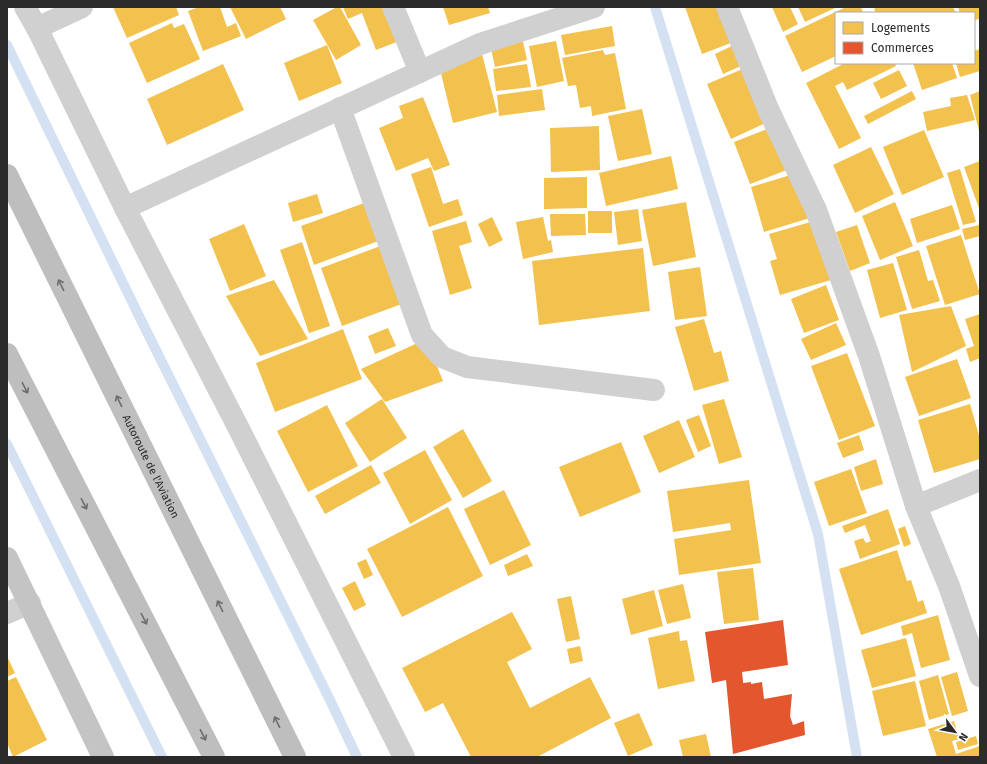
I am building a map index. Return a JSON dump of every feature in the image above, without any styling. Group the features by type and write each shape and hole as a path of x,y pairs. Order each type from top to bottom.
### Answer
{"highway":[{"name":"Autoroute de l'Aviation","path":"7,175 295,757"},
{"path":"7,354 214,757"}],"main road":[{"path":"7,558 103,757"}],"street":[{"path":"25,7 37,28 125,208 238,427 404,757"},
{"path":"37,28 82,7"},
{"path":"393,7 420,72"},
{"path":"125,208 480,44 594,7"},
{"path":"727,7 768,109 816,210 869,356 916,506 949,586 980,676"},
{"path":"340,108 422,334 442,357 467,367 654,390"},
{"path":"916,506 980,480"},
{"path":"7,613 30,603"}],"building: Logements":[{"path":"113,7 176,7 179,15 127,38"},
{"path":"199,7 220,7 227,27 236,23 241,36 203,51 188,11"},
{"path":"230,7 280,7 286,19 246,39"},
{"path":"337,7 340,7 361,45 336,60 313,20"},
{"path":"343,7 395,7 407,38 376,50 362,13 348,19"},
{"path":"443,7 488,7 490,13 449,25"},
{"path":"685,7 723,7 736,41 702,54"},
{"path":"772,7 790,7 798,24 783,32"},
{"path":"798,7 837,7 805,22"},
{"path":"846,7 861,7 863,12 835,12"},
{"path":"877,7 953,7 956,12 876,12 874,9"},
{"path":"958,7 980,7 980,19 975,20 975,12 960,12"},
{"path":"835,12 835,56 802,72 785,36"},
{"path":"172,23 174,28 184,24 200,59 147,83 129,43"},
{"path":"612,26 615,46 565,55 561,35"},
{"path":"522,37 527,60 495,67 490,44"},
{"path":"556,41 564,81 537,87 529,46"},
{"path":"327,45 342,83 299,101 284,63"},
{"path":"734,45 743,65 723,74 715,54"},
{"path":"980,49 980,71 960,77 956,64 975,64 975,51"},
{"path":"603,50 605,55 615,53 626,109 592,116 591,106 580,108 576,85 568,86 562,58"},
{"path":"482,54 497,112 453,123 439,65"},
{"path":"223,64 244,110 167,145 147,99"},
{"path":"527,64 531,87 496,91 493,69"},
{"path":"843,64 895,64 896,66 847,90 843,82 835,86 861,138 839,149 806,83"},
{"path":"913,64 952,64 957,78 922,90"},
{"path":"745,68 768,122 731,139 707,84"},
{"path":"899,70 907,86 881,99 873,83"},
{"path":"542,89 545,110 499,116 497,95"},
{"path":"912,91 916,99 868,124 864,116"},
{"path":"980,91 980,131 979,131 970,95"},
{"path":"967,95 975,120 927,131 923,112 951,106 950,98"},
{"path":"423,97 450,165 434,171 428,158 396,171 379,128 403,118 399,106"},
{"path":"642,109 652,154 618,161 608,116"},
{"path":"599,126 600,170 551,172 550,128"},
{"path":"775,126 792,168 750,184 734,142"},
{"path":"924,130 944,177 902,195 883,147"},
{"path":"871,147 894,194 855,213 833,165"},
{"path":"671,156 678,189 606,206 599,173"},
{"path":"980,161 980,211 964,167"},
{"path":"431,167 443,204 458,199 463,215 429,227 411,174"},
{"path":"960,169 976,222 963,225 947,173"},
{"path":"797,173 810,218 764,232 751,187"},
{"path":"587,177 587,208 544,209 544,178"},
{"path":"317,194 323,213 293,222 288,203"},
{"path":"367,202 381,240 314,265 301,226"},
{"path":"686,202 696,257 653,266 642,210"},
{"path":"895,202 913,246 880,260 862,216"},
{"path":"952,205 960,229 917,243 910,219"},
{"path":"638,209 642,241 618,245 614,212"},
{"path":"588,211 612,211 612,233 588,233"},
{"path":"550,214 585,214 586,235 551,236"},
{"path":"492,217 503,240 489,247 478,224"},
{"path":"543,217 548,241 551,240 553,252 523,259 516,222"},
{"path":"466,221 472,242 459,246 472,288 450,295 432,231"},
{"path":"814,221 831,280 780,295 770,261 777,259 769,234"},
{"path":"244,224 266,276 230,291 209,239"},
{"path":"857,225 870,263 850,271 836,232"},
{"path":"979,225 980,236 965,240 962,229"},
{"path":"961,235 980,294 945,305 926,246"},
{"path":"302,242 330,326 309,333 280,250"},
{"path":"386,244 407,302 342,326 321,268"},
{"path":"643,248 650,311 539,325 532,261"},
{"path":"919,250 928,281 933,280 940,301 912,309 896,257"},
{"path":"893,263 907,310 880,318 867,270"},
{"path":"700,267 707,316 675,320 668,272"},
{"path":"274,280 308,339 260,356 226,296"},
{"path":"826,285 839,320 804,333 791,299"},
{"path":"951,306 966,346 912,372 899,315"},
{"path":"980,314 980,358 970,362 966,349 974,346 965,319"},
{"path":"704,319 714,353 721,351 729,381 694,391 675,327"},
{"path":"836,323 846,345 811,360 801,339"},
{"path":"388,328 396,346 375,354 368,336"},
{"path":"343,329 362,379 275,412 256,363"},
{"path":"426,339 443,381 385,402 361,369"},
{"path":"847,353 875,426 839,440 811,366"},
{"path":"957,359 971,398 919,416 905,377"},
{"path":"382,399 407,438 370,462 345,423"},
{"path":"724,399 742,457 719,464 702,405"},
{"path":"970,404 980,439 980,459 934,473 918,420"},
{"path":"327,405 358,466 308,492 277,431"},
{"path":"699,415 711,446 698,452 686,420"},
{"path":"679,420 695,457 659,473 643,436"},
{"path":"463,429 492,481 463,498 433,447"},
{"path":"859,435 864,450 843,458 837,443"},
{"path":"621,442 641,492 580,517 559,467"},
{"path":"425,450 452,500 410,524 383,473"},
{"path":"876,459 883,484 861,491 854,467"},
{"path":"371,465 381,483 325,514 315,496"},
{"path":"851,469 867,513 829,526 814,482"},
{"path":"749,480 761,563 679,575 674,539 731,530 730,523 673,532 667,491"},
{"path":"504,490 531,545 490,565 464,509"},
{"path":"448,507 483,576 402,617 367,549"},
{"path":"888,509 900,544 860,559 854,541 863,538 866,543 871,541 865,525 845,533 842,526"},
{"path":"905,526 911,544 904,547 898,529"},
{"path":"897,550 907,581 911,580 918,602 923,600 927,613 861,635 839,569"},
{"path":"527,554 533,566 508,576 504,565"},
{"path":"366,559 373,575 364,579 357,563"},
{"path":"753,568 759,620 724,624 717,572"},
{"path":"355,581 366,605 354,611 342,588"},
{"path":"683,584 691,618 667,624 658,590"},
{"path":"654,590 663,626 631,635 622,599"},
{"path":"571,596 580,639 566,642 557,599"},
{"path":"512,612 532,649 507,662 530,708 590,677 611,718 537,757 471,757 443,703 425,712 402,668"},
{"path":"938,615 950,660 921,668 912,633 903,636 901,626"},
{"path":"679,631 680,641 687,640 695,681 658,689 648,638"},
{"path":"906,638 916,676 872,688 861,650"},
{"path":"580,646 583,661 570,664 567,649"},
{"path":"7,656 15,673 7,677"},
{"path":"957,672 968,711 952,716 941,677"},
{"path":"938,675 949,714 929,720 919,681"},
{"path":"16,677 47,740 13,757 7,743 7,681"},
{"path":"915,681 926,726 883,736 872,691"},
{"path":"639,713 653,745 628,756 614,723"},
{"path":"954,721 959,739 952,741 956,754 980,746 980,757 937,757 928,729"},
{"path":"706,734 711,757 683,757 679,740"},
{"path":"976,736 978,744 958,750 956,742"}],"building: Commerces":[{"path":"783,620 788,665 742,672 743,683 751,682 751,684 762,682 764,699 792,694 790,716 793,725 804,721 805,735 733,754 726,680 712,683 705,632"}],"waterway":[{"path":"655,7 818,534 857,757"},
{"path":"7,45 357,757"},
{"path":"7,444 162,757"}]}
